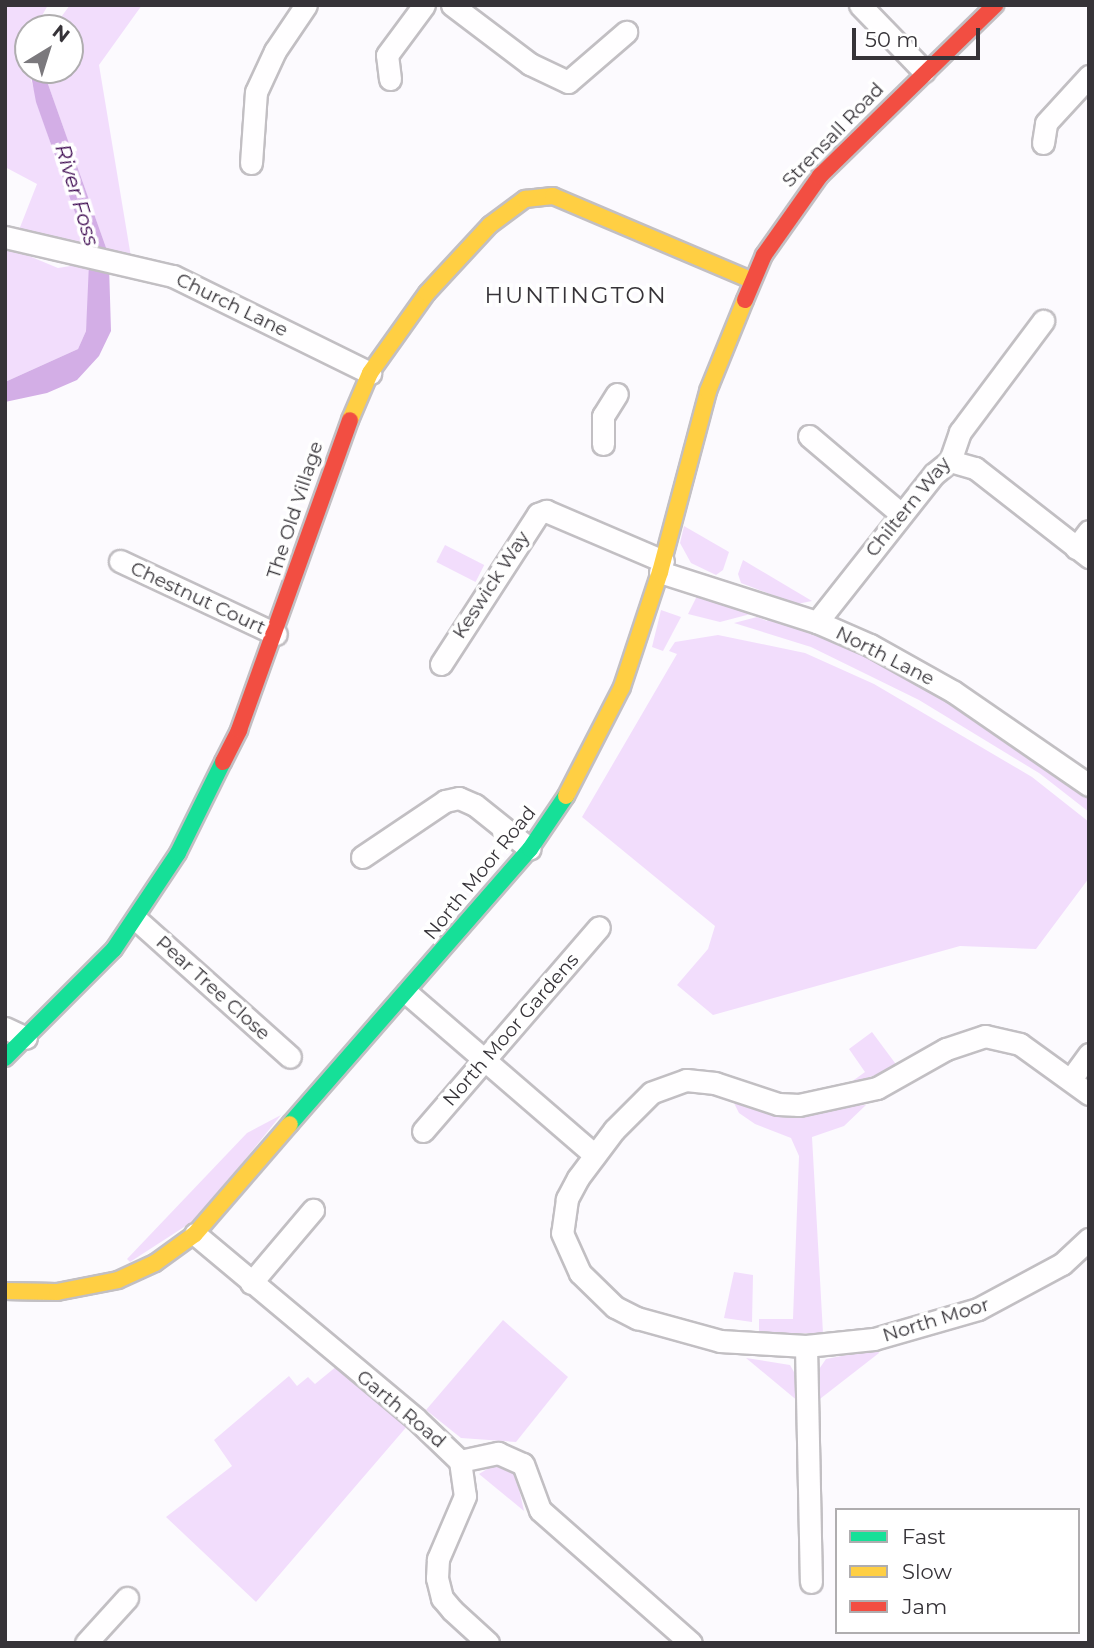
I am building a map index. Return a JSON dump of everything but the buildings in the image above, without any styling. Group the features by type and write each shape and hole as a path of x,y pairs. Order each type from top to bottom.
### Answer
{"street":[{"path":"251,163 259,83 306,5"},
{"path":"390,79 387,55 424,5"},
{"path":"452,5 530,64 568,82 626,32"},
{"path":"860,5 924,71"},
{"name":"Strensall Road","path":"751,280 795,205 924,71 995,5"},
{"path":"1043,143 1046,123 1089,76"},
{"name":"The Old Village","path":"5,1058 90,975 137,920 178,853 239,730 276,634 340,442 370,373 450,266 500,216 531,197 553,196 751,280"},
{"name":"Church Lane","path":"5,237 112,261 199,287 370,373"},
{"name":"North Moor Road","path":"5,1291 69,1291 118,1280 155,1263 195,1234 530,849 599,740 622,687 661,567 708,391 751,280"},
{"name":"Chiltern Way","path":"817,622 934,474 950,461 960,432 1043,321"},
{"path":"603,444 603,416 617,394"},
{"path":"809,436 901,514"},
{"path":"950,461 975,468 1084,545"},
{"name":"Keswick Way","path":"441,664 538,514 546,511 661,567"},
{"name":"Chestnut Court","path":"120,561 276,634"},
{"name":"North Lane","path":"661,567 817,622 910,666 1089,785"},
{"path":"362,857 445,802 458,798 475,804 530,849"},
{"name":"Pear Tree Close","path":"137,920 290,1057"},
{"name":"North Moor Gardens","path":"423,1131 599,927"},
{"path":"407,993 595,1155"},
{"path":"5,1028 26,1038"},
{"name":"North Moor","path":"1089,1094 1020,1044 985,1036 946,1049 877,1088 799,1105 778,1104 720,1084 686,1080 652,1093 595,1155 567,1199 562,1234 568,1254 598,1292 615,1307 665,1329 755,1346 806,1346 874,1339 978,1309 1062,1264 1089,1239"},
{"path":"1070,1079 1089,1054"},
{"path":"251,1283 313,1210"},
{"name":"Garth Road","path":"195,1234 416,1419 460,1461 498,1453 523,1464 540,1510 691,1643"},
{"path":"806,1346 810,1582"},
{"path":"460,1461 465,1496 438,1559 437,1578 442,1598 488,1643"},
{"path":"86,1643 127,1598"}],"shaded area":[{"path":"5,5 48,5 43,14 14,14 14,84 32,84 56,161 90,245 17,235 37,184 5,167"},
{"path":"70,5 142,5 99,65 131,257 109,256 48,84 84,84 84,14 63,14"},
{"path":"5,246 58,268 89,263 89,302 86,331 78,349 5,382"},
{"path":"684,526 729,552 723,570 716,575 691,563 680,543"},
{"path":"445,545 484,565 476,582 436,562"},
{"path":"743,560 812,601 797,604 741,583 738,574"},
{"path":"698,594 762,611 720,622 688,614"},
{"path":"661,610 681,617 663,651 652,647"},
{"path":"770,614 832,636 920,685 1089,797 1089,812 1039,773 919,700 811,647 734,623 757,617 767,621"},
{"path":"718,635 805,653 874,684 1032,777 1089,822 1089,878 1036,949 960,946 713,1015 677,985 708,949 715,926 582,817 677,654 669,651 675,642"},
{"path":"872,1032 898,1067 847,1085 865,1072 849,1049"},
{"path":"733,1101 773,1111 866,1105 844,1126 812,1137 823,1333 759,1334 759,1319 793,1319 799,1156 791,1138 755,1124 739,1113"},
{"path":"281,1115 198,1218 130,1262 127,1259 247,1133"},
{"path":"734,1272 753,1275 752,1322 724,1318"},
{"path":"503,1320 568,1377 516,1442 461,1438 426,1410"},
{"path":"877,1349 879,1353 816,1402 815,1375 826,1359"},
{"path":"746,1358 790,1365 798,1379 799,1402"},
{"path":"337,1366 409,1424 256,1602 166,1517 232,1466 214,1440 289,1376 297,1386 308,1377 315,1384"},
{"path":"497,1463 515,1471 524,1511 479,1474"}],"water":[{"name":"River Foss","path":"33,84 48,84 109,256 89,252 36,102"},
{"path":"89,263 109,265 111,331 99,356 77,380 47,393 5,402 5,382 78,349 86,331"}],"traffic: fast":[{"path":"5,1058 114,949 178,853 223,762"},
{"path":"290,1124 530,849 566,796"}],"traffic: slow":[{"path":"350,420 370,373 427,293 490,225 525,199 553,196 751,280"},
{"path":"566,796 622,687 660,572 708,391 745,300"},
{"path":"5,1291 57,1292 118,1280 155,1263 195,1234 290,1124"}],"traffic: jam":[{"path":"745,300 764,255 820,176 995,5"},
{"path":"223,762 239,730 350,420"}],"district":[{"name":"HUNTINGTON","path":"576,295"}]}
